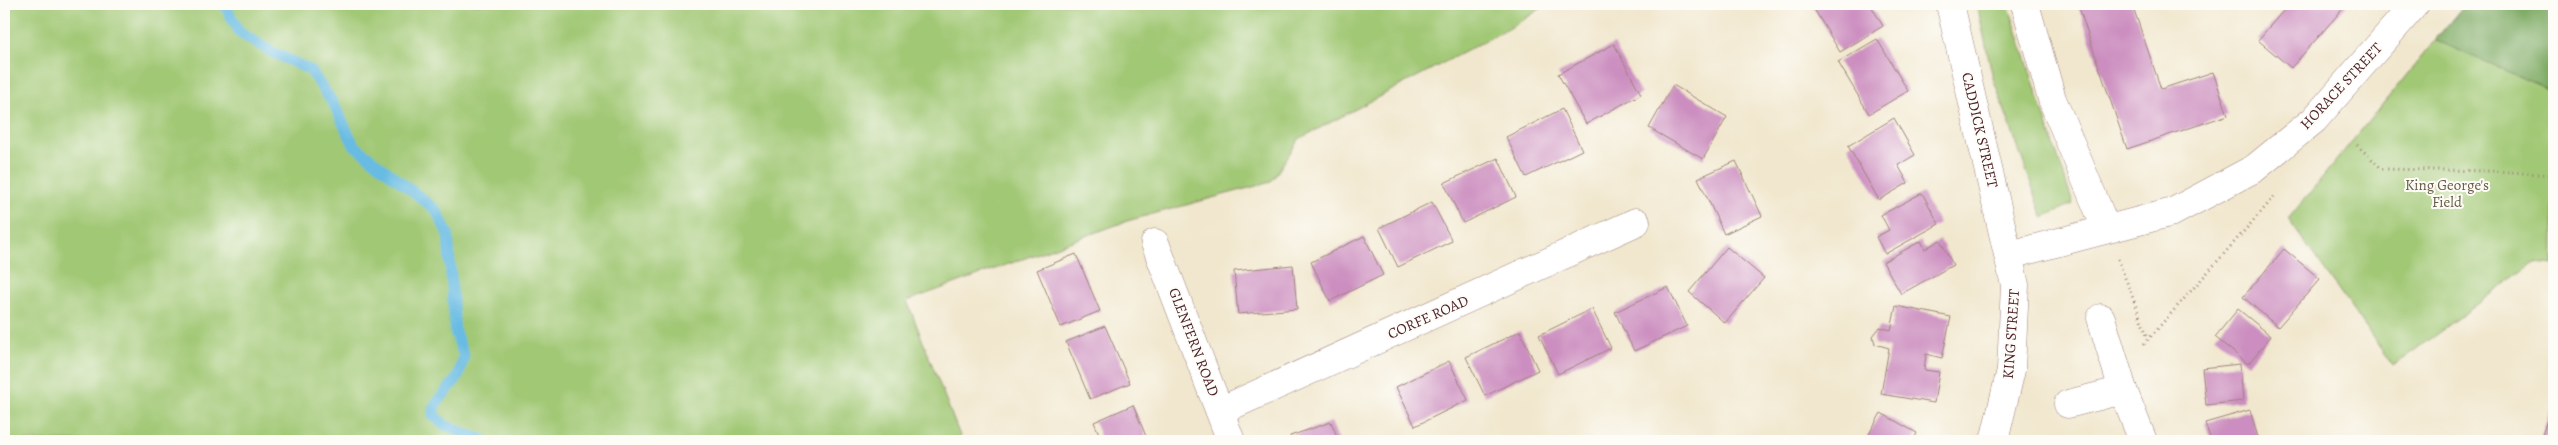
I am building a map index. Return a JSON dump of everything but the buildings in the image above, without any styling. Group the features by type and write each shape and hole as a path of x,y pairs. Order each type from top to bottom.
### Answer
{"street":[{"name":"CADDICK STREET","path":"1950,4 2010,255"},
{"path":"2025,4 2052,99 2106,228"},
{"name":"HORACE STREET","path":"2010,255 2106,228 2173,212 2255,168 2314,120 2415,4"},
{"name":"CORFE ROAD","path":"1220,411 1636,222"},
{"name":"GLENFERN ROAD","path":"1155,242 1231,441"},
{"name":"KING STREET","path":"1994,441 2011,370 2015,285 2010,255"},
{"path":"2101,318 2121,384 2143,441"},
{"path":"2068,404 2121,384"}],"path":[{"path":"2358,146 2382,169 2494,171 2554,175"},
{"path":"2121,384 2148,338 2280,191"},
{"path":"2106,228 2148,338"}],"green space":[{"path":"4,4 1548,4 1515,25 1299,139 1271,182 1127,221 907,301 962,441 4,441"},
{"path":"1977,4 2008,4 2073,204 2043,217 1993,78"},
{"name":"King George's Field","path":"2465,4 2554,4 2554,264 2535,262 2393,366 2288,219"},
{"path":"2465,4 2554,4 2554,92 2435,40"}],"waterway":[{"path":"224,4 240,33 272,52 310,70 333,103 354,145 436,210 448,234 455,332 464,356 458,377 435,405 433,415 445,425 486,441"}]}
